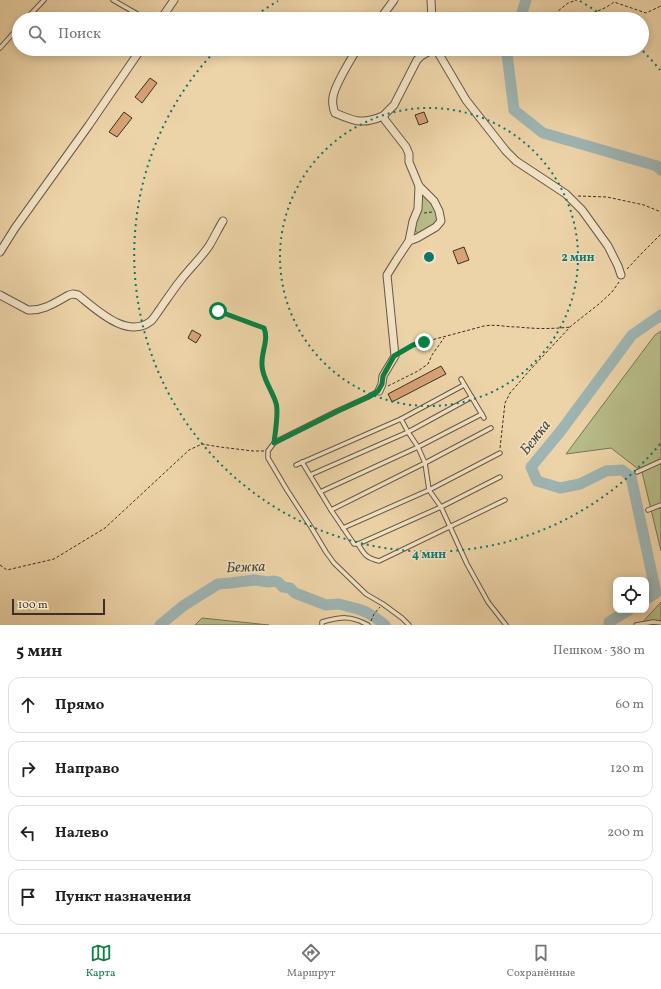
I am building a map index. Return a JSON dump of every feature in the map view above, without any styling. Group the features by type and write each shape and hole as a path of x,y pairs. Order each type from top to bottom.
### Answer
{"street":[{"path":"166,12 174,0"},
{"path":"385,12 394,0"},
{"path":"431,0 432,12"},
{"path":"0,252 15,228 89,126 136,56"},
{"path":"353,56 335,88 332,98 332,107 335,113 361,122 374,120 383,116 394,105 417,60 421,56"},
{"path":"440,56 466,100 506,151 516,161 566,194 582,210 608,246 622,275"},
{"path":"383,116 406,147 409,154 411,167 419,186 434,201 439,211 441,221 439,224 424,234 409,241"},
{"path":"378,391 382,384 383,376 394,356 387,275 409,241 413,221 418,209 419,186"},
{"path":"0,295 28,310 32,310 41,309 68,295 74,294 78,295 112,321 130,326 144,325 156,315 180,280 209,246 223,221"}],"lane":[{"path":"33,12 44,0"},
{"path":"113,0 134,12"},
{"path":"0,48 12,35"},
{"path":"320,492 418,448 483,416 461,379"},
{"path":"296,465 401,419 464,385"},
{"path":"378,391 274,443 268,451 268,458 334,563 366,594 383,604 409,625"},
{"path":"310,474 408,432 472,398"},
{"path":"401,419 425,463 429,490 441,507 467,564 488,602 506,625"},
{"path":"331,510 425,463 490,428"},
{"path":"343,528 429,490 500,453"},
{"path":"637,472 661,461"},
{"path":"302,462 331,510 354,544 358,544 370,559 379,561 505,500"},
{"path":"358,544 441,507 500,477"},
{"path":"648,510 661,505"},
{"path":"322,625 322,622 342,618 353,618 368,625"},
{"path":"636,625 653,622 661,623"}],"path":[{"path":"559,12 568,3 577,0"},
{"path":"593,12 608,7 614,2 643,12"},
{"path":"648,12 661,6"},
{"path":"577,196 607,197 644,206 661,212"},
{"path":"416,214 439,211"},
{"path":"500,453 505,403 510,393 572,326 612,292 622,275 661,234"},
{"path":"218,311 264,328 266,335 262,355 262,366 264,376 276,403 274,443"},
{"path":"394,356 413,345 484,326 494,325 554,329 572,326"},
{"path":"378,391 428,364 432,355 445,337"},
{"path":"0,565 6,570 54,559 104,528 189,450 202,444 253,451 268,451"},
{"path":"372,618 383,604"}],"green space":[{"path":"426,195 435,210 437,218 434,225 420,234 415,231 414,226 420,196"},
{"path":"661,331 661,551 642,472 611,448 566,454 655,335"},
{"path":"661,602 661,625 640,625"},
{"path":"202,618 269,625 195,625"}],"building":[{"path":"150,78 157,83 142,103 135,97"},
{"path":"124,112 132,118 117,137 109,132"},
{"path":"424,112 428,122 419,125 415,115"},
{"path":"464,247 469,260 458,264 453,251"},
{"path":"192,330 201,335 196,343 188,338"},
{"path":"441,366 446,374 392,402 388,394"}],"waterway":[{"name":"Бежка","path":"522,12 526,0"},
{"name":"Бежка","path":"507,56 514,110 543,133 657,166 661,170"},
{"name":"Бежка","path":"649,597 656,593 631,477 622,470 606,471 580,484 560,488 537,481 531,467 560,432 632,335 661,315"},
{"name":"Бежка","path":"160,625 183,606 218,584 254,580 278,582 283,587 290,588 295,593 326,605 339,604 358,609 366,612 385,625"},
{"name":"Бежка","path":"609,625 609,622 624,613"}],"route":[{"path":"218,311 264,328 266,335 262,355 262,366 264,376 276,403 274,443 378,391 382,384 383,376 394,356 413,345 424,342"}]}
